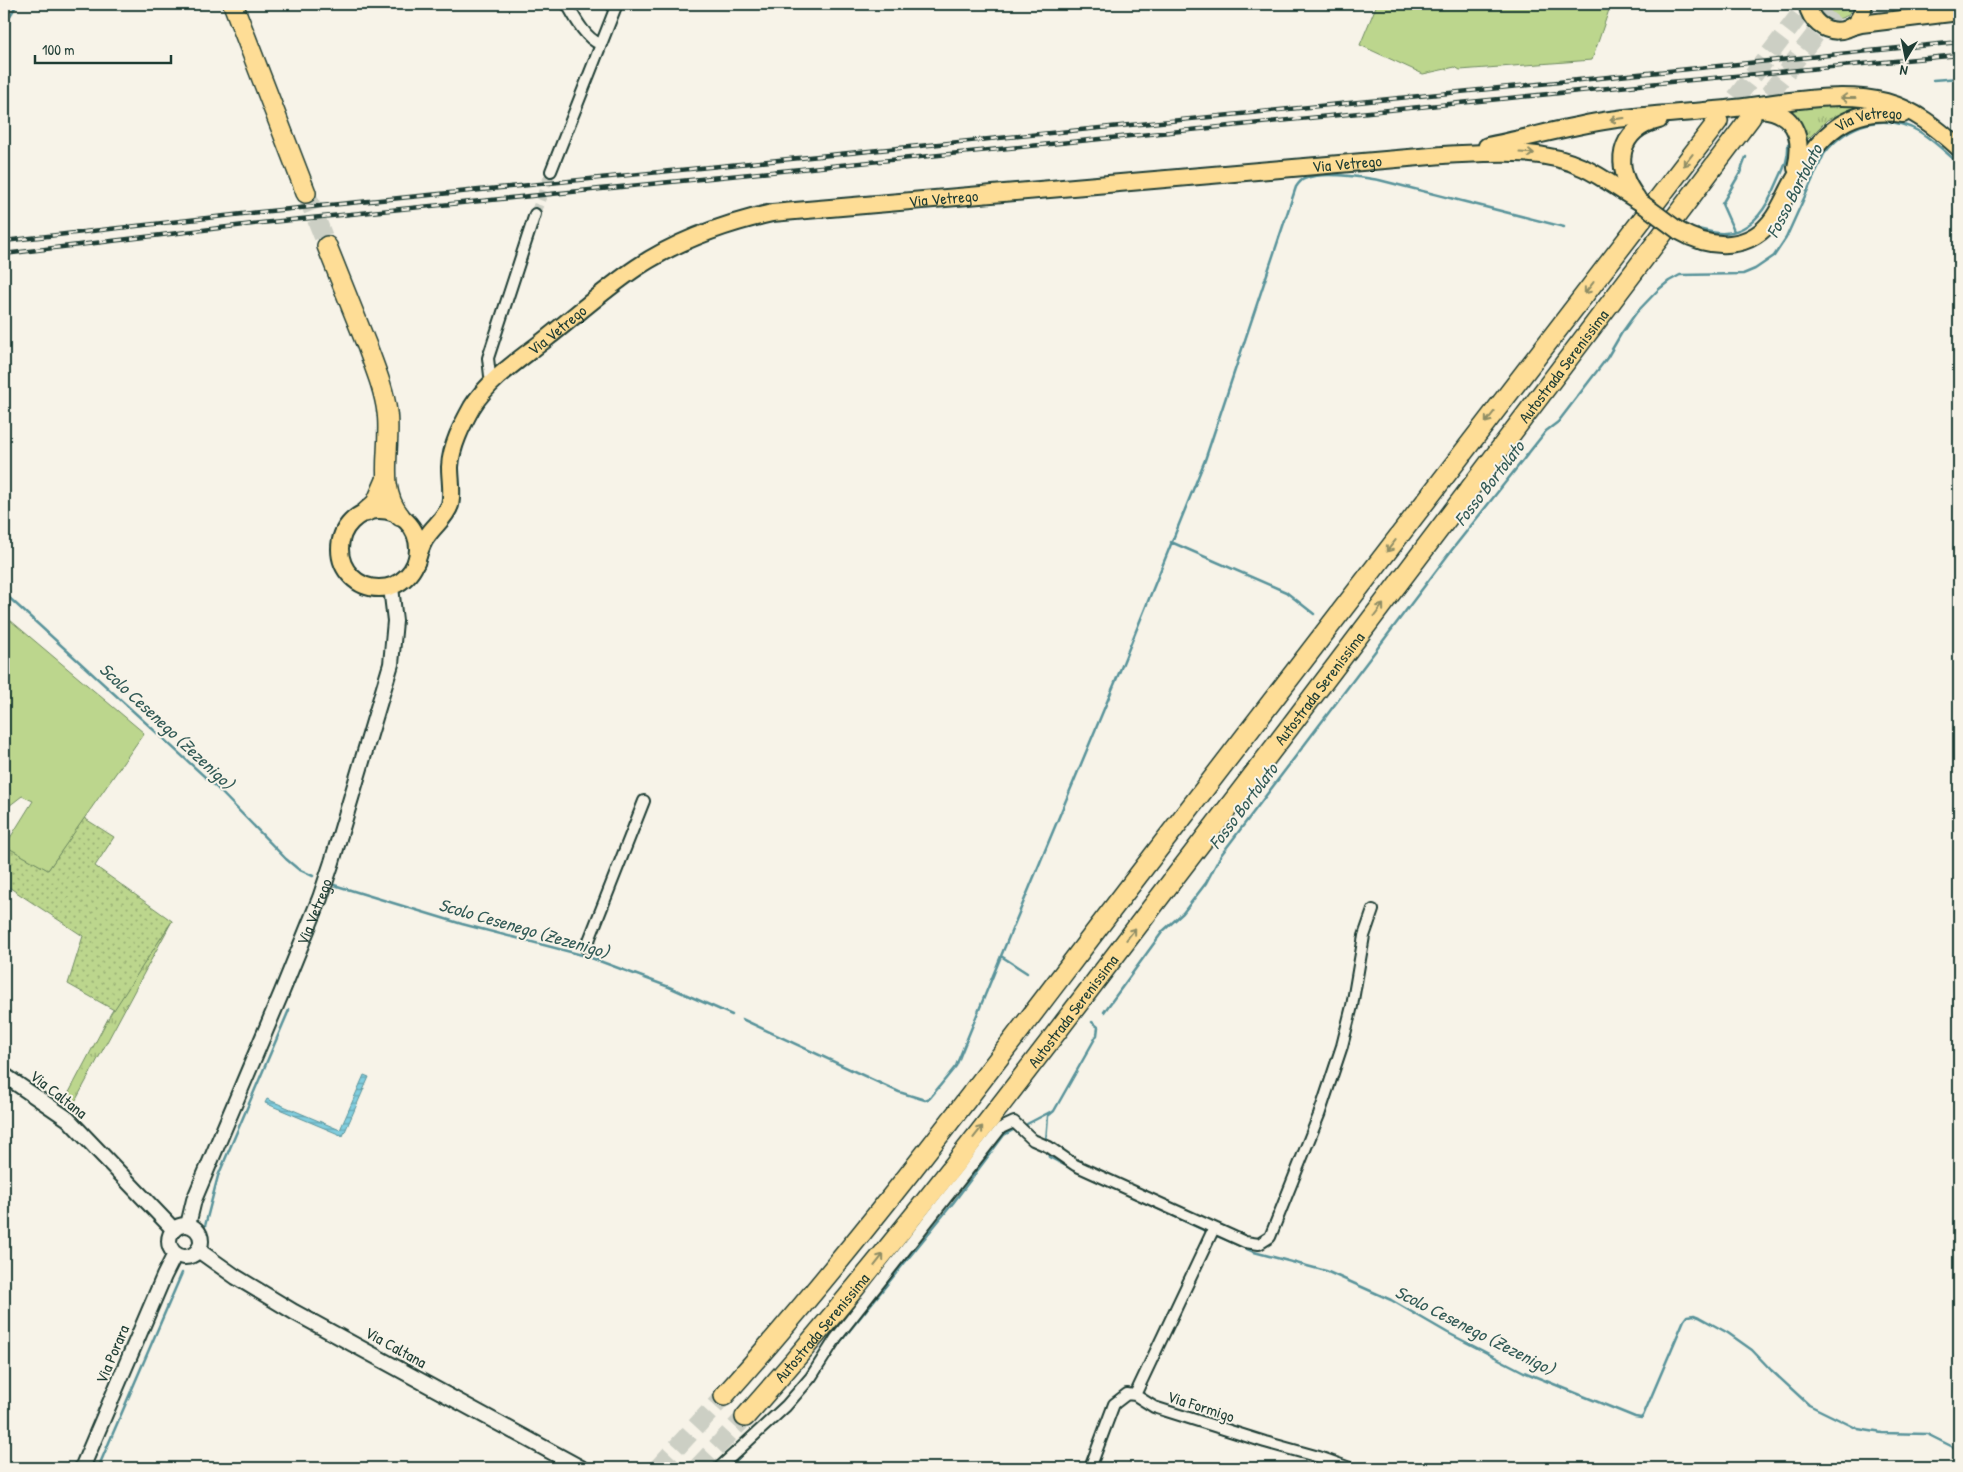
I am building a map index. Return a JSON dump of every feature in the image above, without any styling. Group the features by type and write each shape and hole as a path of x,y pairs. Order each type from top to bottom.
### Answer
{"highway":[{"path":"233,4 306,192"},
{"name":"Autostrada Serenissima","path":"745,1417 859,1285 1399,585 1744,112"},
{"name":"Autostrada Serenissima","path":"724,1396 832,1271 973,1091 1718,121"},
{"path":"327,246 357,320 382,391 387,414 386,480 390,501 402,518"},
{"path":"366,512 376,503 386,480"}],"main road":[{"path":"1807,4 1809,13 1814,21 1822,27 1831,30 1959,12"},
{"path":"1850,27 1861,15 1865,4 1876,13 1895,20"},
{"name":"Via Vetrego","path":"1443,154 1587,124 1656,114 1744,112 1800,100 1856,98 1902,107 1927,122 1959,148"},
{"path":"1744,112 1774,112 1782,115 1791,123 1798,135 1800,147 1793,180"},
{"name":"Via Vetrego","path":"188,1225 194,1200 281,994 329,869 391,664 395,621 391,587 406,577 416,563 424,541 447,513 451,497 450,466 452,452 459,433 473,406 494,383 636,268 672,247 702,233 734,222 772,213 1443,154 1522,153 1558,158 1595,174 1640,202 1679,231 1705,244 1730,244 1744,242 1765,228 1775,217 1793,180 1817,144 1828,133 1845,121 1871,113 1887,112 1903,114 1927,122"},
{"path":"1640,202 1627,183 1623,171 1622,157 1628,140 1645,124 1682,114"},
{"path":"391,587 382,588 363,585 355,580 344,566 340,548 344,530 350,522 372,510 387,511 402,518 424,524 435,523 441,520"},
{"path":"402,518 411,526 418,544 416,563"},
{"name":"Via Caltana","path":"4,1075 68,1119 174,1230"},
{"path":"188,1225 198,1232 200,1245 198,1250 187,1257 176,1254 170,1245 171,1234 174,1230 180,1226 188,1225"},
{"name":"Via Caltana","path":"198,1250 236,1277 294,1312 581,1468"},
{"name":"Via Porara","path":"82,1468 164,1276 176,1254"}],"street":[{"path":"567,4 582,28 595,42 600,44"},
{"path":"551,171 617,4"},
{"path":"494,383 490,376 488,358 535,214"},
{"path":"586,948 644,801"},
{"path":"719,1468 786,1406 811,1377 836,1338 1001,1128 1014,1122 1026,1135 1075,1165 1212,1232 1254,1244 1264,1242 1270,1237 1319,1115 1342,1046 1352,1006 1364,936 1373,910"},
{"path":"1090,1468 1114,1404 1120,1397 1127,1394 1135,1395 1212,1232"},
{"name":"Via Formigo","path":"1135,1395 1154,1407 1350,1468"}],"green space":[{"path":"1377,4 1611,4 1592,60 1460,70 1455,67 1423,74 1360,45"},
{"path":"1816,4 1854,4 1848,15 1833,19 1821,13"},
{"path":"1833,104 1858,106 1827,120 1807,140 1777,107"},
{"path":"4,615 144,733 48,870 5,846 33,801 22,796 4,808"},
{"path":"84,818 114,837 95,866 172,921 114,1010 68,984 83,936 4,884 4,845 48,870"},
{"path":"172,921 71,1109 64,1102 111,1013"}],"water":[{"path":"364,1075 369,1077 343,1136 265,1103 267,1099 340,1130"}],"waterway":[{"path":"4,26 17,4"},
{"path":"1907,4 1914,4"},
{"path":"1933,80 1959,78"},
{"name":"Fosso Bortolato","path":"1104,1012 1163,931 1183,913 1206,883 1221,855 1451,551 1546,431 1558,422 1607,358 1636,313 1658,290 1680,275 1743,274 1755,269 1774,256 1786,238 1824,154 1834,143 1855,128 1880,122 1907,126 1920,132 1959,164"},
{"path":"1698,229 1725,233 1735,231 1752,222 1770,199 1786,163 1788,144"},
{"path":"1734,231 1722,204 1740,173 1746,157"},
{"name":"Fosso Bortolato","path":"1001,956 1205,460 1296,187 1304,179 1320,175 1341,175 1379,180 1564,227"},
{"path":"1171,542 1286,592 1314,614"},
{"name":"Scolo Cesenego (Zezenigo)","path":"4,593 216,787 286,859 298,869 313,876"},
{"name":"Scolo Cesenego (Zezenigo)","path":"334,885 462,924 586,956 669,987 732,1015"},
{"path":"742,1019 899,1092 925,1100 930,1098 956,1066 1001,956 1027,973"},
{"path":"205,1226 218,1176 289,1010"},
{"name":"Scolo Cesenego (Zezenigo)","path":"1046,1141 1048,1116 1054,1111 1097,1035 1098,1027 1092,1022"},
{"path":"1027,1124 1050,1112"},
{"path":"837,1346 953,1203 1004,1135 1015,1129"},
{"name":"Scolo Cesenego (Zezenigo)","path":"1047,1149 1049,1157 1072,1169"},
{"name":"Scolo Cesenego (Zezenigo)","path":"1118,1190 1208,1232"},
{"name":"Scolo Cesenego (Zezenigo)","path":"1213,1234 1254,1252 1326,1271 1391,1300 1448,1333 1524,1372 1635,1417 1641,1418 1643,1416 1684,1320 1687,1316 1694,1315 1728,1333 1752,1350 1809,1405 1858,1429 1882,1433 1927,1434 1959,1450"},
{"path":"98,1468 182,1273"},
{"path":"729,1468 752,1444"}],"tunnel":[{"path":"1719,120 1808,4"},
{"path":"1752,116 1839,4"},
{"path":"535,214 551,171"},
{"path":"306,193 327,246"},
{"path":"658,1468 724,1396"},
{"path":"697,1468 745,1417"}],"railway":[{"path":"4,241 260,212 1959,42"},
{"path":"4,254 261,223 1659,83 1959,55"}]}
